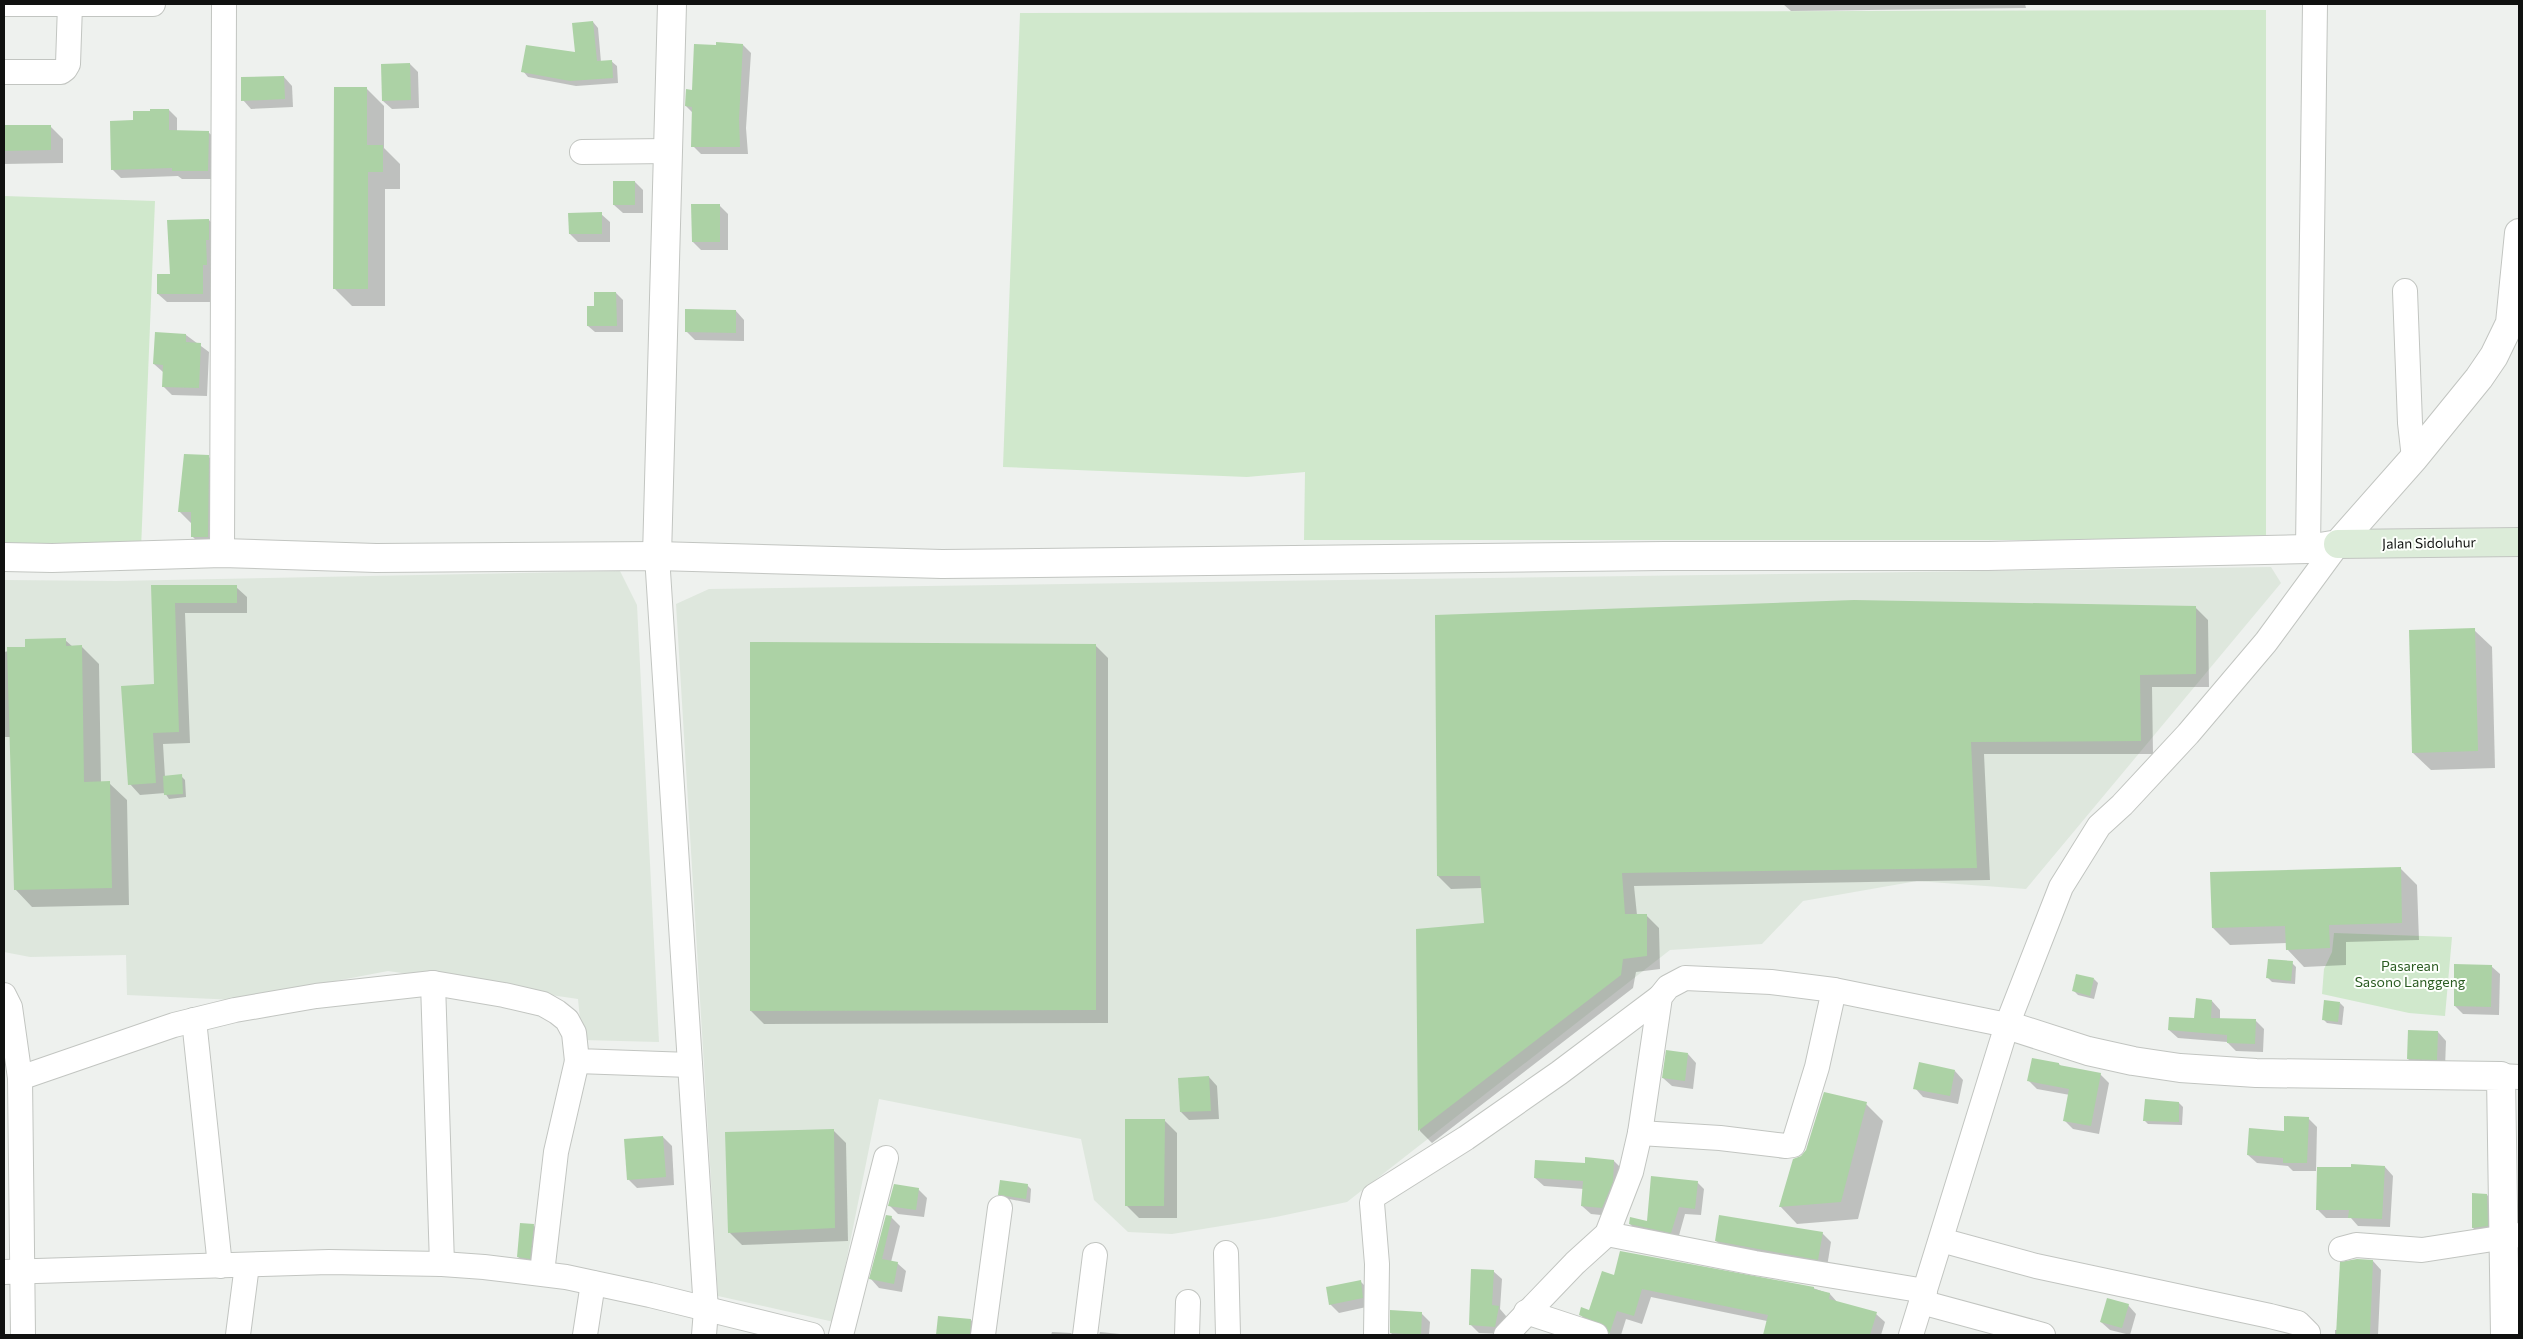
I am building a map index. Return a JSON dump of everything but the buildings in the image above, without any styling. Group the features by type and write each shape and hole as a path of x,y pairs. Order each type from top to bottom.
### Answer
{"main road":[{"name":"Jalan Sidoluhur","path":"2338,544 2519,542"}],"street":[{"path":"4,4 153,4"},
{"path":"222,552 224,4"},
{"path":"672,4 657,556 706,1310 704,1335"},
{"path":"2308,549 2315,4"},
{"path":"4,72 61,72 65,70 68,64 70,5"},
{"path":"582,152 668,151"},
{"path":"1911,1335 2007,1025 2055,899 2072,867 2100,826 2182,741 2266,642 2338,544 2414,458 2479,378 2504,339 2510,323 2519,233"},
{"path":"2405,291 2410,423 2414,458"},
{"path":"4,557 222,552 376,558 657,556 942,564 1665,556 1988,556 2308,549 2338,544"},
{"path":"1376,1335 1378,1264 1372,1203 1374,1196 1474,1132 1567,1067 1660,997 1668,987 1685,978 1770,982 1834,990 2007,1025 2088,1051 2133,1062 2180,1068 2256,1073 2510,1077 2511,1236 2506,1335"},
{"path":"432,983 442,1264"},
{"path":"20,1078 194,1020 234,1010 316,996 432,983 504,995 543,1004 567,1020 574,1033 577,1061 556,1152 542,1273"},
{"path":"1640,1133 1720,1138 1786,1146 1793,1145 1817,1067 1834,990"},
{"path":"4,995 10,1007 9,1044 20,1078 20,1166 14,1271 23,1335"},
{"path":"1506,1335 1526,1312 1607,1234 1631,1172 1640,1133 1660,997"},
{"path":"194,1020 220,1266"},
{"path":"577,1061 690,1064"},
{"path":"841,1335 886,1158"},
{"path":"983,1335 1000,1208"},
{"path":"1607,1234 1923,1297 2043,1335"},
{"path":"2341,1249 2356,1245 2422,1250 2511,1236"},
{"path":"1941,1240 2036,1266 2298,1323 2308,1332"},
{"path":"1226,1253 1228,1335"},
{"path":"1085,1335 1095,1255"},
{"path":"14,1271 329,1262 442,1264 542,1273 650,1295 812,1335"},
{"path":"238,1335 247,1265"},
{"path":"585,1335 593,1283"},
{"path":"1187,1335 1188,1302"},
{"path":"1526,1312 1596,1335"}],"shaded area":[{"path":"2271,567 2281,583 2026,889 1917,881 1803,901 1762,944 1670,950 1347,1202 1276,1217 1172,1234 1128,1232 1094,1200 1081,1139 879,1099 834,1322 718,1296 676,604 709,589"},
{"path":"620,571 637,605 659,1042 582,1040 578,999 388,971 236,1000 127,995 126,955 30,957 4,952 4,580 116,581"}],"green space":[{"path":"2266,10 2266,540 1304,540 1305,472 1247,477 1003,467 1020,13"},
{"path":"4,196 155,201 141,549 4,544"},
{"name":"Pasarean Sasono Langgeng","path":"2334,933 2452,937 2445,1016 2409,1013 2322,994 2324,969 2332,952"}]}
